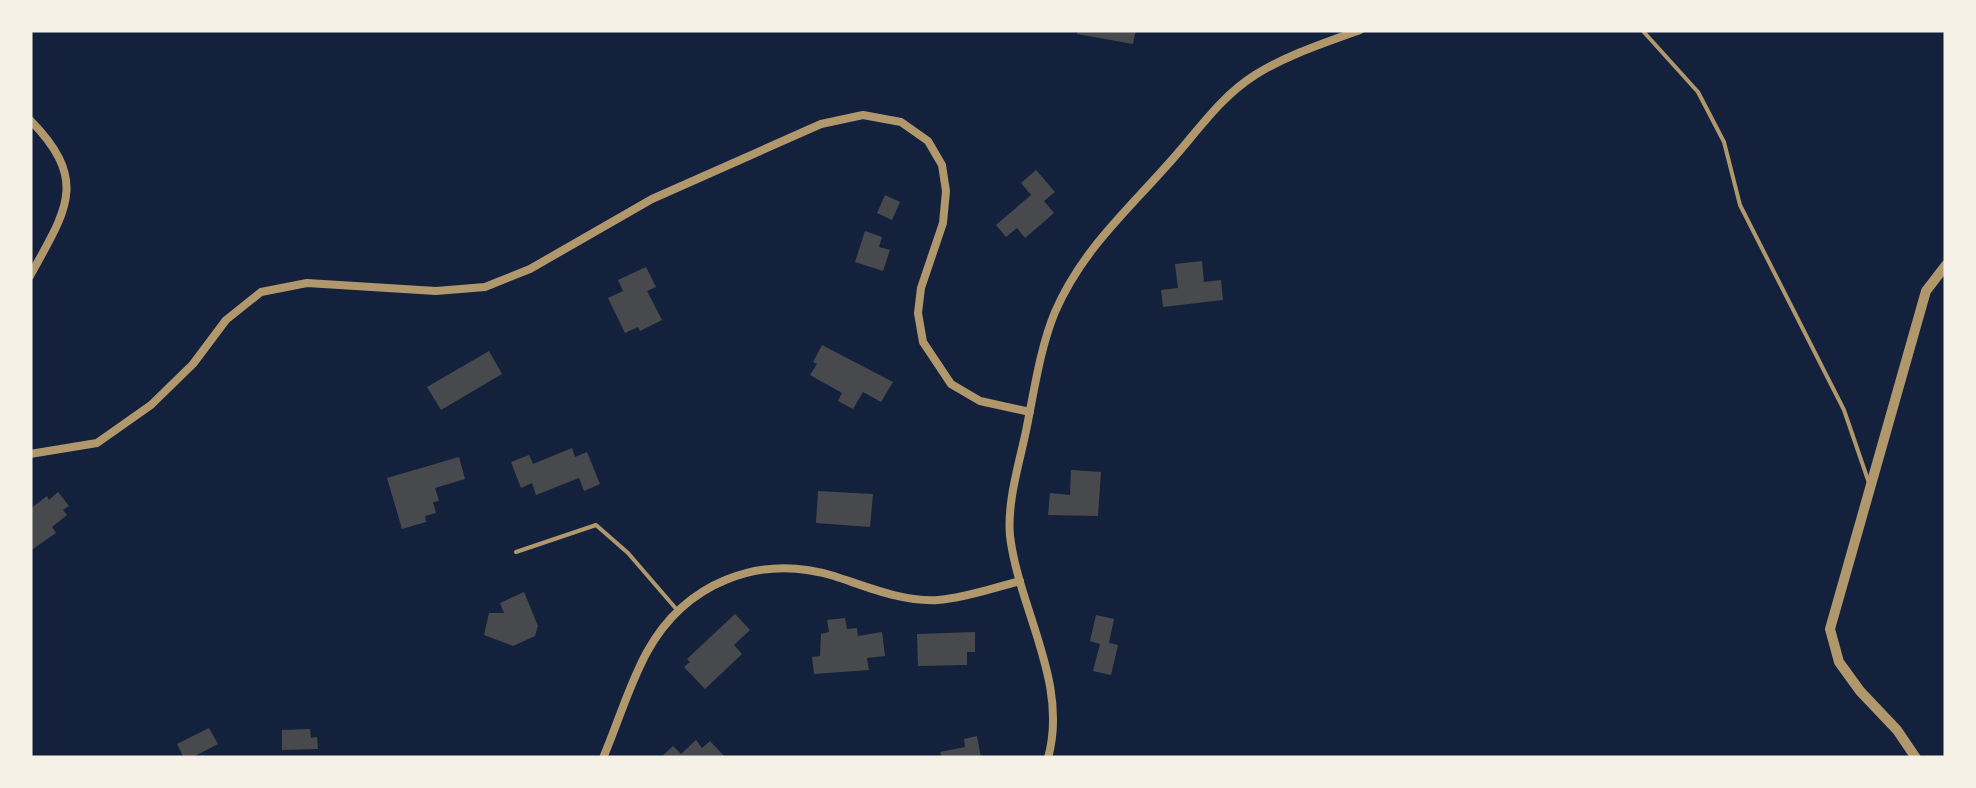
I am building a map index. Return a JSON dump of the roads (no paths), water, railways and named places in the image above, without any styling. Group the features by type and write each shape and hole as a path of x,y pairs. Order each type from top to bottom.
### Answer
{"street":[{"path":"1048,758 1054,735 1052,694 1010,533 1013,490 1053,316 1092,246 1222,100 1254,76 1292,56 1360,30"},
{"path":"30,454 96,443 110,434 151,405 193,364 226,320 261,292 307,282 436,292 485,287 530,269 652,200 821,124 863,115 901,122 928,141 942,164 946,192 943,223 918,313 923,342 952,384 980,401 1030,412"},
{"path":"30,120 54,144 65,166 67,192 61,219 30,276"},
{"path":"1916,758 1839,662 1830,629 1926,291 1946,265"},
{"path":"603,758 647,653 690,598 719,580 781,566 836,576 901,597 937,600 1020,581"}],"lane":[{"path":"1642,30 1698,92 1724,142 1740,205 1844,410 1871,487"},
{"path":"516,552 596,525 628,553 678,611"}]}
